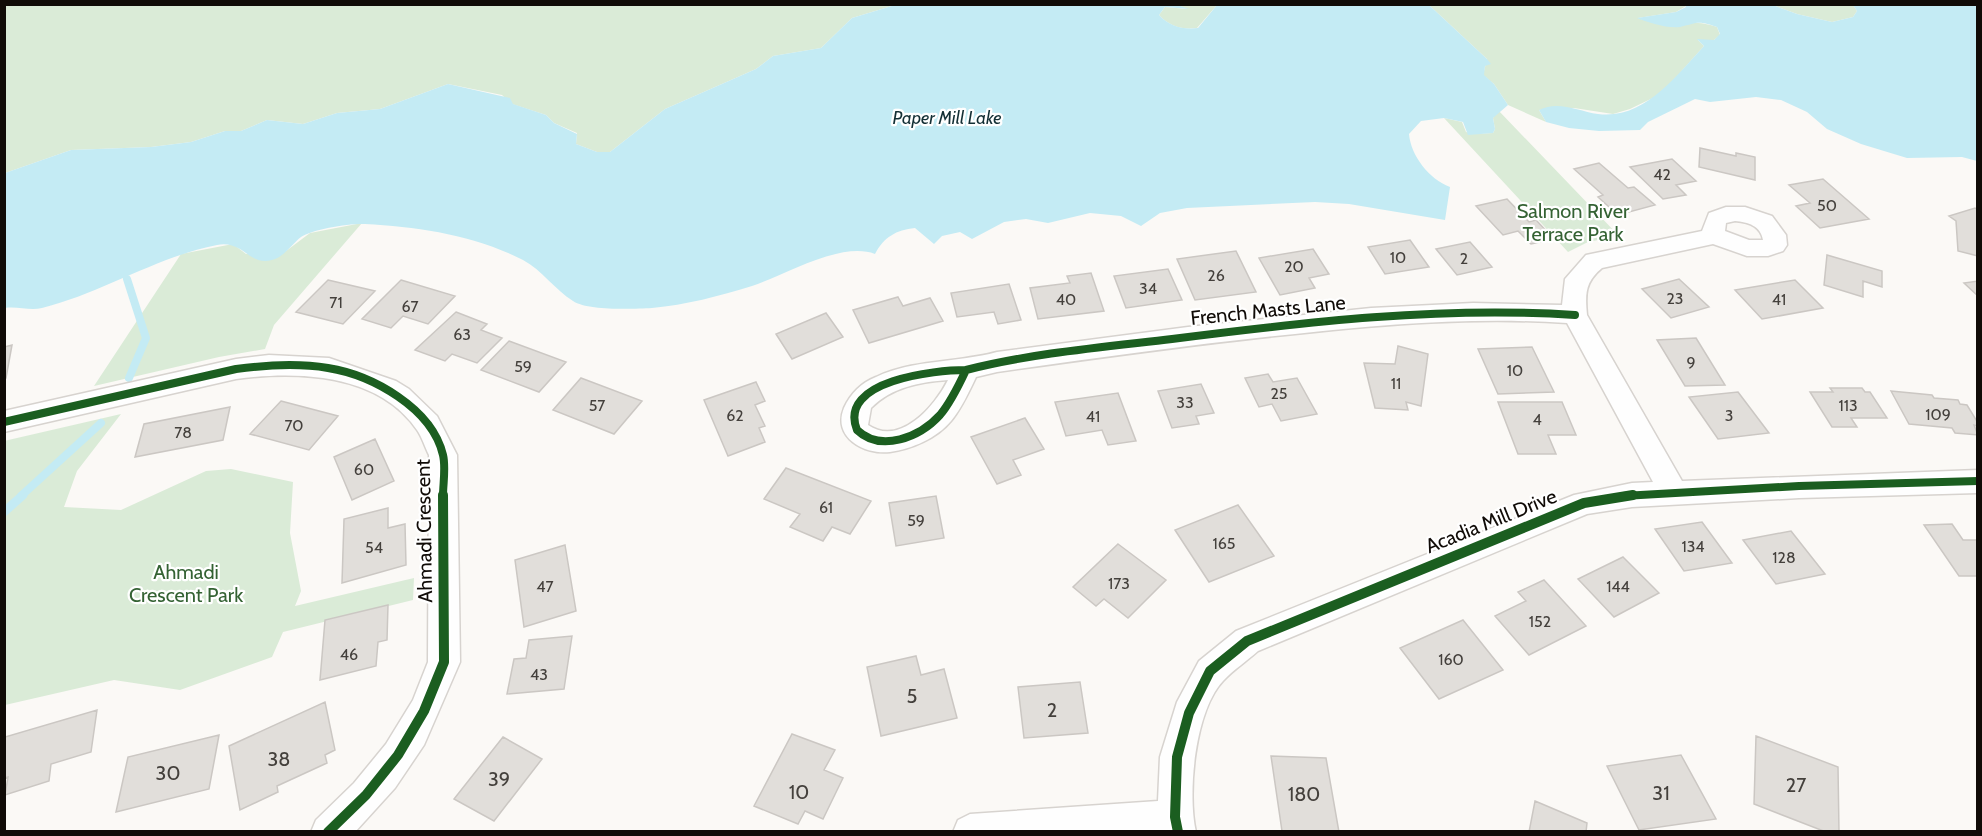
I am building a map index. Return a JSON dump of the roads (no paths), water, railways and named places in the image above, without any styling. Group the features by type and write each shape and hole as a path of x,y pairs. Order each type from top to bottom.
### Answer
{"street":[{"path":"1674,493 1575,315 1573,291 1579,273 1594,261 1714,236"},
{"name":"French Masts Lane","path":"966,370 997,362 1209,333 1399,314 1537,311 1575,315"},
{"name":"Ahmadi Crescent","path":"4,422 236,369 288,364 329,368 359,376 400,396 427,423 443,455 444,662 434,694 411,739 368,794 328,831"},
{"name":"Acadia Mill Drive","path":"1177,824 1177,757 1189,713 1210,672 1247,641 1584,503 1632,495 1799,486 1977,481"},
{"path":"970,831 1177,824"}],"water":[{"name":"Paper Mill Lake","path":"895,5 1178,5 1189,9 1165,7 1159,15 1182,28 1198,28 1217,5 1429,5 1491,64 1485,66 1484,75 1494,84 1508,105 1493,118 1495,129 1493,133 1468,135 1463,122 1444,118 1421,121 1409,134 1413,150 1422,166 1428,173 1450,187 1445,220 1349,204 1315,202 1187,208 1160,213 1141,226 1121,216 1090,213 1048,223 1026,219 1004,222 972,239 960,232 942,236 934,244 915,228 891,235 875,254 861,251 846,252 813,261 752,286 715,297 665,307 623,309 600,308 573,301 530,264 485,244 426,230 359,224 332,227 306,234 272,260 264,261 251,257 234,246 217,245 172,258 64,301 37,309 5,308 5,173 71,150 151,147 191,142 225,131 241,131 267,120 303,124 337,113 380,109 448,84 510,98 513,104 546,115 554,123 577,134 576,144 597,152 610,152 665,109 756,69 773,56 821,48 852,18"},
{"path":"1685,5 1773,5 1797,14 1832,22 1853,17 1857,11 1853,5 1977,5 1977,161 1962,157 1907,158 1861,144 1827,129 1807,112 1781,100 1756,97 1710,102 1695,99 1648,122 1640,130 1599,131 1569,128 1546,122 1539,110 1546,107 1561,106 1598,114 1615,114 1630,110 1658,94 1704,46 1697,39 1714,40 1720,34 1717,27 1705,23 1670,27 1637,18 1676,12 1686,7"}],"waterway":[{"path":"127,279 146,338 129,378"},
{"path":"21,496 101,423"},
{"path":"4,512 23,495"}],"park label":[{"name":"Salmon River Terrace Park","path":"1573,222"},
{"name":"Ahmadi Crescent Park","path":"186,584"}]}
